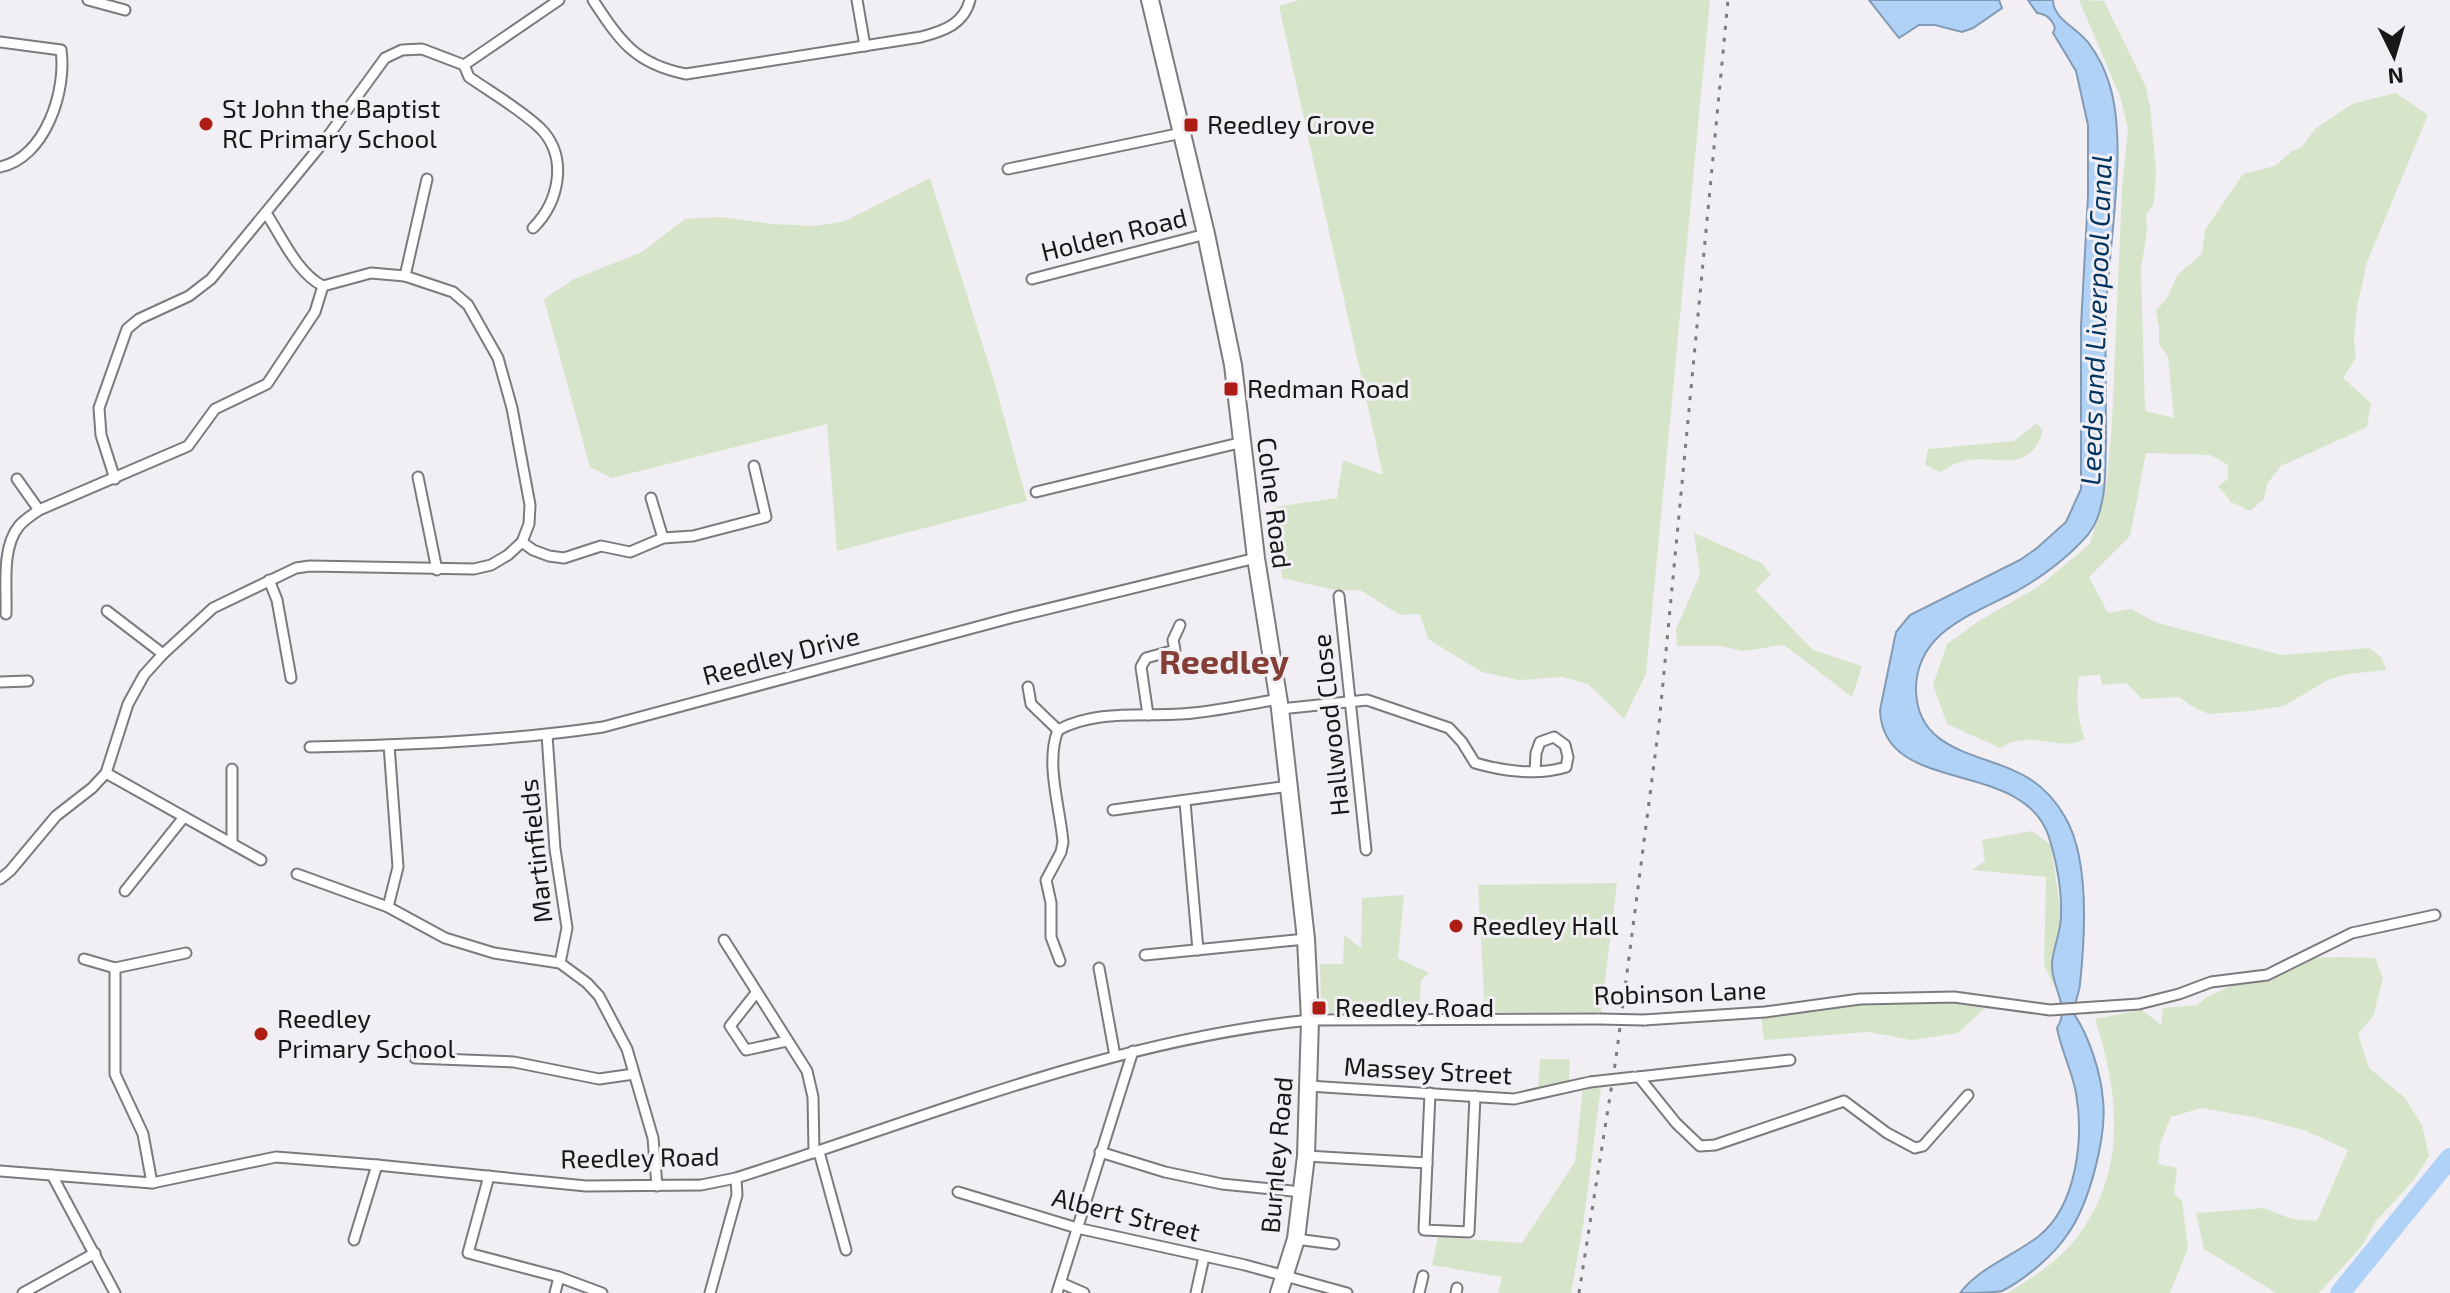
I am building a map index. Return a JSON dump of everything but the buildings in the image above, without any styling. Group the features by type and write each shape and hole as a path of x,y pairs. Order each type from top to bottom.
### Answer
{"highway":[{"name":"Colne Road","path":"1150,0 1206,234 1233,365 1256,558 1289,786 1306,939 1310,1020"},
{"name":"Burnley Road","path":"1279,1293 1296,1239 1302,1192 1310,1020"}],"street":[{"path":"88,0 125,10"},
{"path":"540,0 546,10"},
{"path":"464,65 559,0"},
{"path":"593,0 640,59 665,70 686,74 946,30 966,14 970,0"},
{"path":"857,0 865,46"},
{"path":"0,42 61,50 63,62 55,107 41,138 28,154 0,167"},
{"path":"115,479 101,435 99,408 127,329 139,319 189,296 211,279 326,139 385,58 402,50 422,49 464,65 469,77 541,129 554,148 559,176 554,199 546,215 533,228"},
{"path":"1008,169 1182,133"},
{"path":"405,276 427,179"},
{"path":"0,879 56,816 106,773 128,704 144,675 213,608 296,568 474,569 491,565 522,542 529,524 530,505 512,408 498,358 468,305 453,292 405,276 371,273 323,286 306,274 266,213"},
{"name":"Holden Road","path":"1032,279 1206,234"},
{"path":"6,614 11,539 19,526 39,510 188,446 215,409 267,384 315,312 323,286"},
{"path":"1036,492 1243,442"},
{"path":"522,542 533,550 564,558 601,546 630,552 663,538 693,536 766,517 754,466"},
{"path":"418,477 437,570"},
{"path":"17,479 39,510"},
{"path":"651,498 663,538"},
{"name":"Reedley Drive","path":"310,747 547,735 603,727 1014,617 1256,558"},
{"path":"269,580 277,600 291,678"},
{"name":"Hallwood Close","path":"1339,596 1366,850"},
{"path":"107,611 163,654"},
{"path":"1148,715 1141,667 1146,658 1175,650 1173,640 1180,625"},
{"path":"0,682 28,681"},
{"path":"1028,687 1031,704 1058,730"},
{"path":"1060,961 1051,937 1051,903 1046,891 1046,880 1063,842 1052,745 1058,730 1071,723 1118,715 1192,713 1279,704 1367,700 1449,728 1475,763 1535,771"},
{"name":"Martinfields","path":"547,735 555,849 567,928 560,963"},
{"path":"388,907 398,867 389,745"},
{"path":"232,769 232,843"},
{"path":"106,773 261,860"},
{"path":"1113,810 1289,786"},
{"path":"1185,802 1198,950"},
{"path":"125,891 184,817"},
{"path":"297,874 388,907 445,938 494,953 560,963 587,983 599,996 627,1049 653,1138 657,1186"},
{"name":"Robinson Lane","path":"1310,1020 1644,1020 1765,1012 1860,999 1954,997 2050,1010 2139,1004 2211,982 2267,975 2352,933 2435,915"},
{"path":"1145,955 1306,939"},
{"path":"724,940 807,1071 816,1152 846,1250"},
{"path":"84,959 115,968 186,953"},
{"path":"115,968 115,1074 143,1134 152,1183"},
{"path":"1099,968 1115,1056"},
{"path":"756,993 730,1026 746,1050 787,1041"},
{"name":"Reedley Road","path":"0,1171 152,1183 276,1157 586,1186 701,1185 736,1178 1018,1084 1133,1051 1269,1024 1310,1020"},
{"path":"1084,1293 1059,1288 1133,1051"},
{"path":"415,1058 514,1062 599,1079 634,1074"},
{"name":"Massey Street","path":"1308,1086 1527,1097 1590,1082 1790,1060"},
{"path":"1637,1077 1700,1146 1715,1145 1844,1101 1887,1133 1915,1148 1923,1146 1968,1095"},
{"path":"1430,1093 1424,1230 1469,1232 1475,1096"},
{"path":"1100,1152 1165,1172 1222,1184 1302,1192"},
{"path":"1306,1156 1427,1163"},
{"path":"354,1240 377,1165"},
{"path":"52,1175 115,1293"},
{"path":"489,1176 468,1253 559,1277 602,1293"},
{"path":"710,1293 737,1195 736,1178"},
{"name":"Albert Street","path":"958,1192 1077,1228 1347,1293"},
{"path":"1296,1239 1334,1244"},
{"path":"23,1293 95,1253"},
{"path":"1196,1293 1204,1257"},
{"path":"1419,1293 1423,1276"},
{"path":"555,1293 559,1277"}],"green space":[{"path":"1299,0 1710,0 1646,674 1624,719 1588,684 1562,677 1519,680 1482,672 1428,639 1420,614 1400,615 1360,590 1339,591 1282,578 1274,507 1337,498 1343,460 1383,475 1279,6"},
{"path":"2079,0 2104,1 2146,87 2150,107 2156,171 2154,203 2146,215 2141,269 2145,411 2174,418 2168,357 2159,344 2156,311 2167,298 2178,274 2202,254 2205,230 2243,174 2275,166 2292,151 2302,147 2315,129 2352,104 2396,93 2428,115 2367,262 2357,307 2356,358 2343,378 2371,403 2367,427 2281,466 2267,484 2264,499 2250,511 2231,502 2218,486 2228,479 2228,465 2210,455 2146,453 2130,536 2089,577 2108,613 2131,609 2157,623 2282,655 2369,648 2382,658 2386,670 2348,674 2328,680 2284,706 2209,714 2179,697 2142,699 2126,683 2102,685 2100,674 2079,677 2078,709 2085,739 2066,744 2024,740 2000,748 1947,724 1933,685 1947,644 1979,621 2038,587 2090,544 2107,483 2122,189 2128,129 2120,96"},
{"path":"930,178 995,384 1027,501 837,551 827,424 612,478 590,467 544,299 574,279 642,252 685,219 722,217 815,226 845,221"},
{"path":"2037,423 2043,431 2029,454 2020,459 1963,461 1940,472 1925,465 1928,449 2014,441"},
{"path":"1694,533 1762,563 1771,575 1755,590 1813,650 1862,666 1852,697 1784,645 1743,651 1720,646 1677,646 1676,629 1700,574"},
{"path":"2032,831 2051,845 2061,915 2052,965 2057,992 2044,965 2046,877 1972,870 1985,861 1982,840"},
{"path":"1617,883 1601,1012 1485,1012 1478,885"},
{"path":"1404,895 1398,958 1429,973 1421,980 1419,1012 1321,1013 1320,964 1343,964 1344,935 1361,948 1362,898"},
{"path":"2310,958 2375,958 2383,978 2373,1016 2358,1034 2369,1068 2404,1097 2422,1125 2429,1156 2413,1181 2376,1221 2362,1246 2319,1293 2276,1293 2204,1249 2196,1213 2264,1208 2292,1219 2317,1221 2348,1150 2304,1130 2201,1108 2171,1117 2160,1144 2158,1164 2177,1168 2174,1194 2182,1201 2188,1248 2170,1293 2008,1293 2067,1249 2087,1223 2101,1196 2110,1168 2114,1109 2104,1049 2095,1019 2142,1010 2161,1025 2163,1008 2197,1005 2237,983 2272,980"},
{"path":"1912,1001 1987,1006 1958,1033 1912,1040 1868,1032 1764,1040 1761,1016 1847,1005"},
{"path":"1540,1059 1570,1059 1569,1081 1538,1091"},
{"path":"1601,1087 1571,1293 1498,1293 1502,1277 1432,1265 1438,1237 1522,1243 1575,1162 1583,1088"}],"water":[{"path":"1869,0 1999,0 2002,8 1962,32 1935,25 1919,25 1899,38"},
{"name":"Leeds and Liverpool Canal","path":"2028,0 2053,0 2062,19 2086,39 2105,73 2115,108 2116,196 2106,313 2106,441 2102,500 2092,529 2065,558 2017,591 1950,627 1936,639 1925,653 1918,670 1916,691 1920,713 1929,729 1960,750 2033,781 2055,802 2073,834 2079,854 2084,899 2080,984 2074,1014 2085,1033 2097,1067 2104,1115 2089,1189 2075,1222 2061,1243 2038,1266 2002,1291 1960,1293 1977,1276 2039,1236 2052,1223 2070,1189 2075,1170 2078,1111 2074,1085 2057,1028 2062,1012 2052,964 2061,922 2059,886 2049,837 2034,812 2012,796 1928,767 1904,755 1887,737 1880,710 1896,632 1910,615 2020,560 2037,548 2066,522 2081,489 2081,326 2088,196 2088,125 2076,71 2053,33 2055,28 2052,22 2037,13"}],"waterway":[{"path":"2340,1293 2450,1158"}],"railway":[{"path":"1579,1293 1616,1058 1659,725 1728,0"}],"place":[{"name":"St John the Baptist RC Primary School","path":"206,124"},
{"name":"Reedley Grove","path":"1191,125"},
{"name":"Redman Road","path":"1231,389"},
{"name":"Reedley Hall","path":"1456,926"},
{"name":"Reedley Road","path":"1319,1008"},
{"name":"Reedley Primary School","path":"261,1034"}],"district":[{"name":"Reedley","path":"1224,662"}]}
